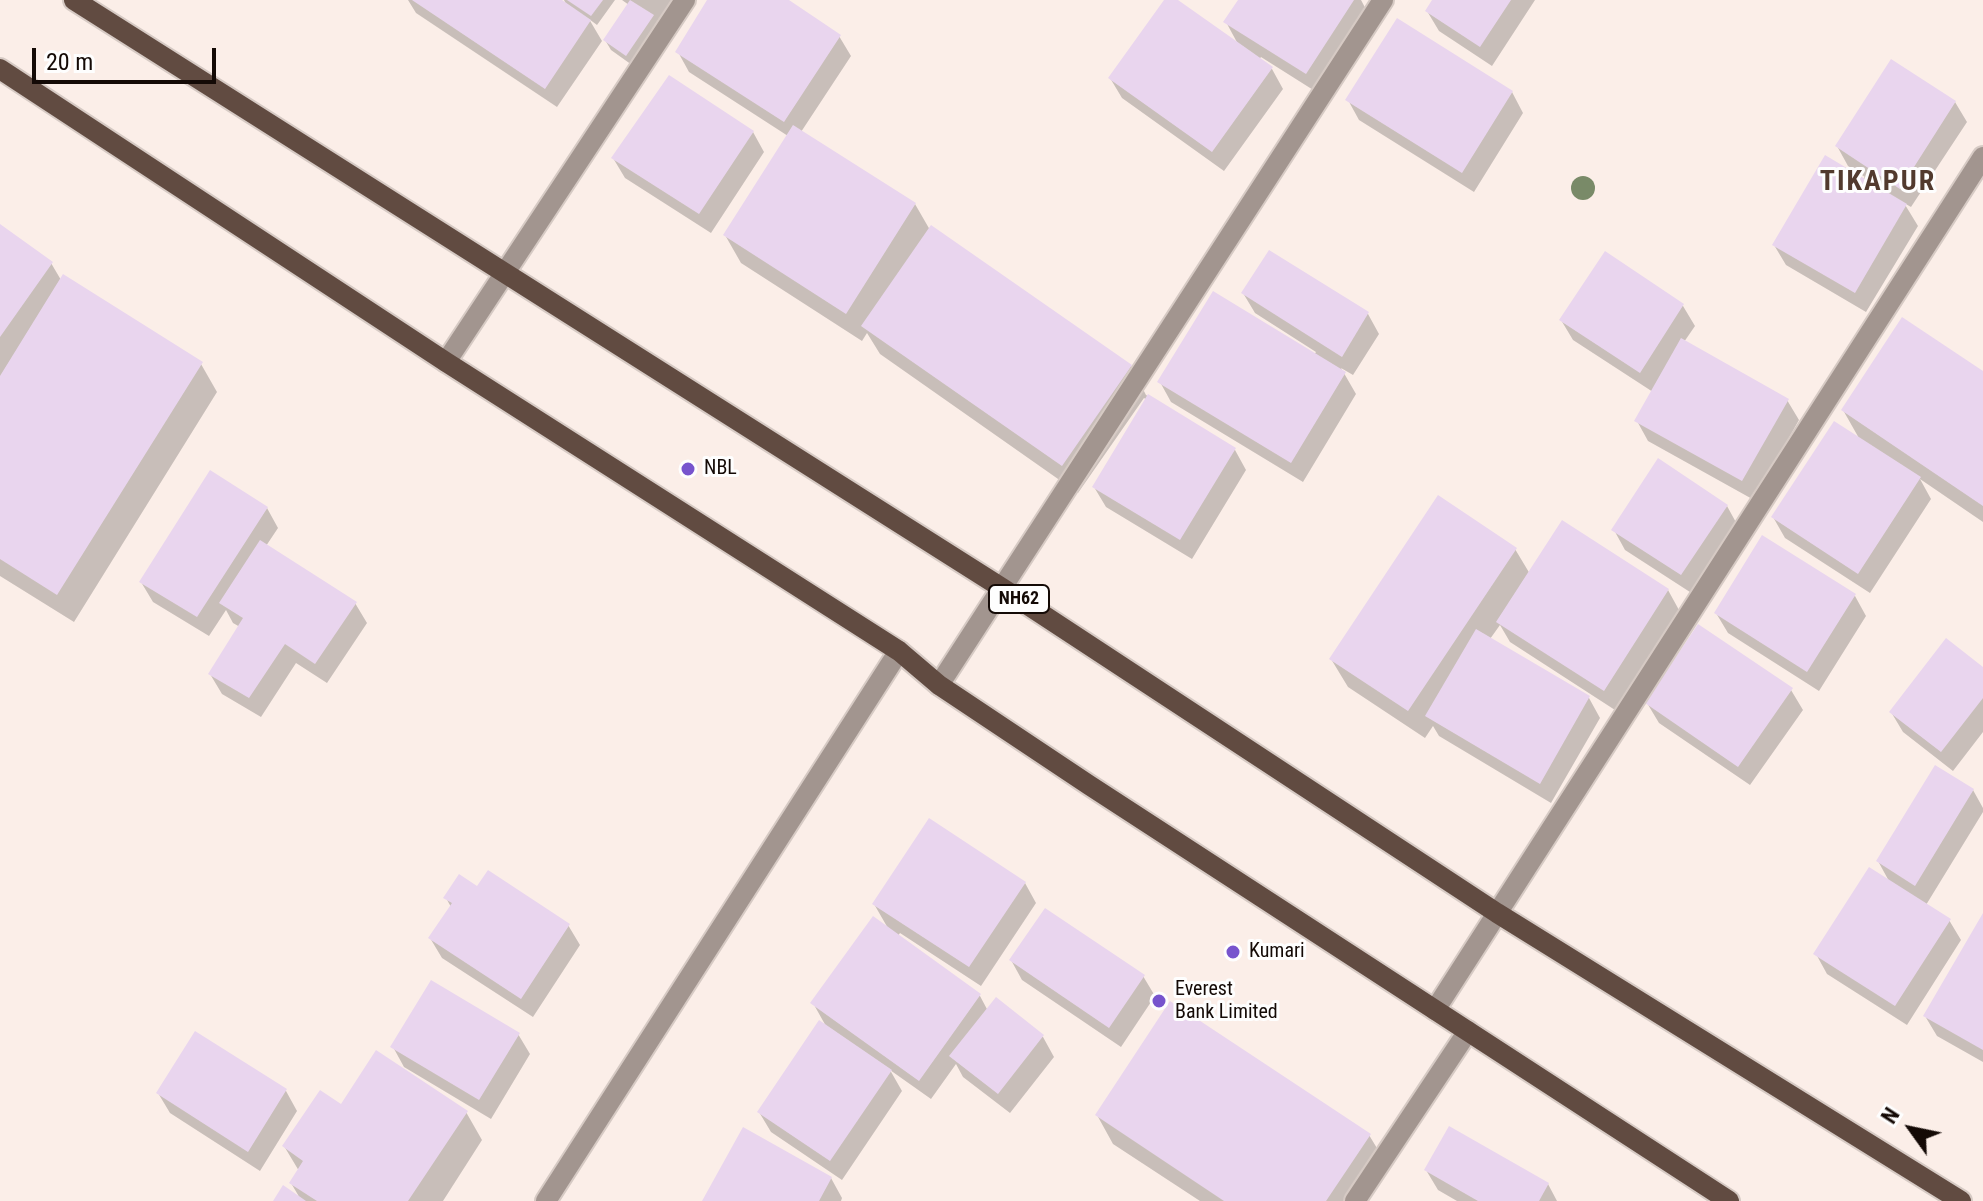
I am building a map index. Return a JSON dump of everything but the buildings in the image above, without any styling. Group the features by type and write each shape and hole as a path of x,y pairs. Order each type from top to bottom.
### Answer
{"main road":[{"name":"NH62","path":"74,0 1002,588 1497,913 1961,1201"},
{"path":"0,69 446,362 899,651 939,685 1729,1201"}],"street":[{"path":"446,362 685,0"},
{"path":"939,685 1383,0"},
{"path":"1435,1010 1983,157"},
{"path":"546,1201 899,651"},
{"path":"1355,1201 1468,1031"}],"place":[{"name":"NBL","path":"688,469"},
{"name":"Kumari","path":"1233,952"},
{"name":"Everest Bank Limited","path":"1159,1001"}],"district":[{"name":"TIKAPUR","path":"1878,183"}]}
